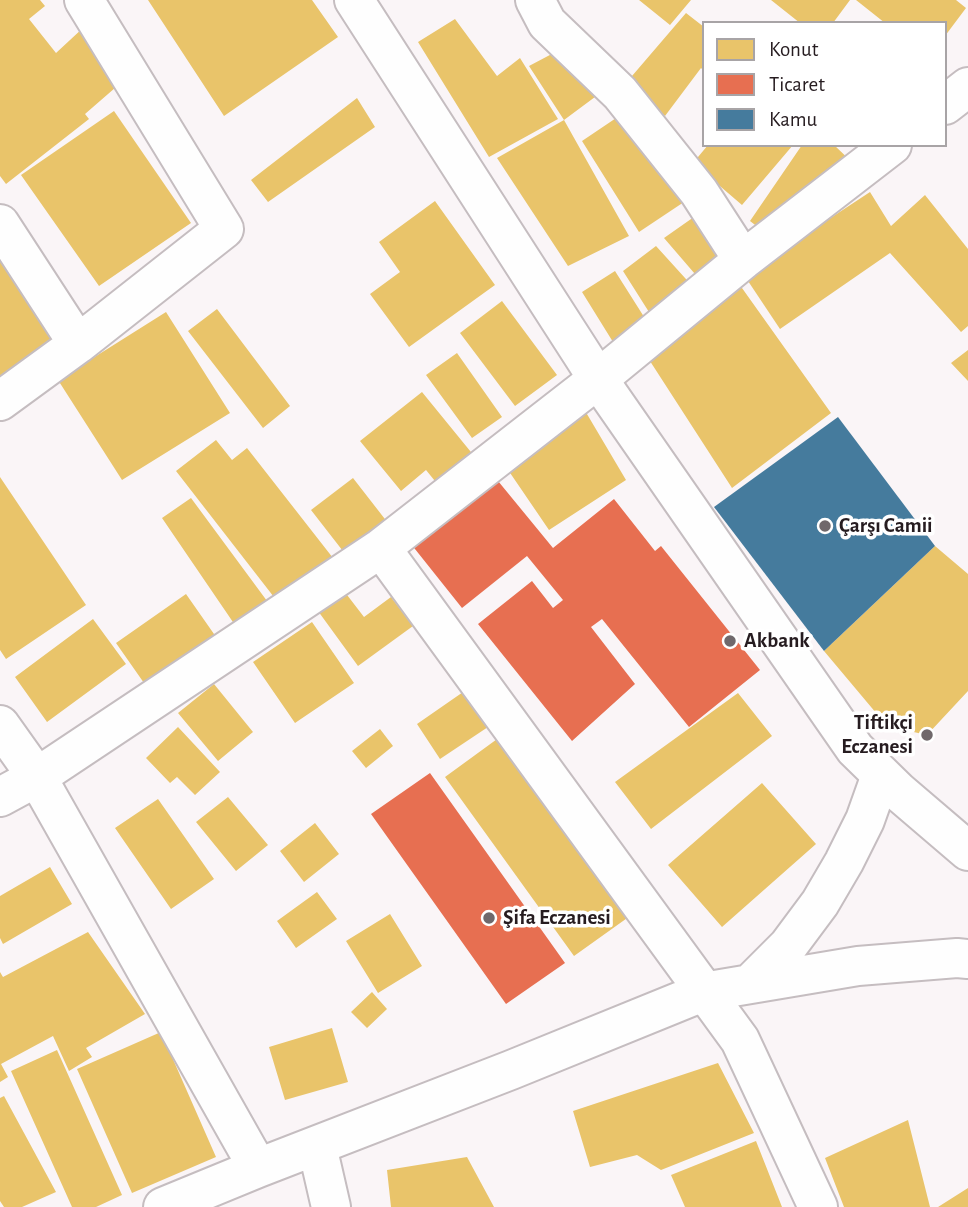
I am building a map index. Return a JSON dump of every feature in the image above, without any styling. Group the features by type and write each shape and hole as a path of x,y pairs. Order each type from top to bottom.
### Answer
{"street":[{"path":"0,401 78,344 223,229 84,0"},
{"path":"354,0 598,379 855,749 899,793 966,845"},
{"path":"535,0 547,23 620,93 691,182 743,261"},
{"path":"947,103 968,87"},
{"path":"0,797 37,777 381,548 889,147"},
{"path":"0,224 78,344"},
{"path":"381,548 740,1040 818,1207"},
{"path":"0,725 37,777 258,1168"},
{"path":"751,984 788,946 820,903 865,820 881,775"},
{"path":"163,1207 703,992 858,966 968,959"},
{"path":"317,1146 331,1207"}],"building: Konut":[{"path":"0,0 40,0 45,6 29,19 56,53 84,27 123,81 85,114 89,119 6,184 0,176"},
{"path":"148,0 312,0 338,37 224,116"},
{"path":"639,0 691,0 670,25"},
{"path":"771,0 850,0 834,21 797,21"},
{"path":"856,0 956,0 966,8 947,33 947,21 882,21"},
{"path":"686,13 702,25 702,69 665,116 626,83"},
{"path":"455,19 497,76 520,58 558,119 489,157 418,42"},
{"path":"565,47 599,94 564,120 529,66"},
{"path":"357,98 375,127 268,202 251,180"},
{"path":"631,108 690,198 639,232 582,141"},
{"path":"114,111 191,223 99,286 21,175"},
{"path":"564,120 629,236 568,266 497,158"},
{"path":"706,147 791,147 742,205 693,163"},
{"path":"801,147 836,147 855,165 768,235 750,221"},
{"path":"870,192 891,226 925,195 968,249 968,326 961,332 890,253 780,329 744,275"},
{"path":"435,201 495,285 409,347 370,294 400,272 379,242"},
{"path":"701,212 734,257 701,281 664,238"},
{"path":"656,246 695,289 654,320 623,271"},
{"path":"0,250 56,344 0,378"},
{"path":"615,271 646,320 613,342 582,292"},
{"path":"737,281 831,413 732,488 648,358"},
{"path":"502,301 557,375 515,406 460,333"},
{"path":"217,309 290,406 263,428 188,331"},
{"path":"166,312 230,413 122,480 58,380"},
{"path":"968,350 968,381 951,363"},
{"path":"457,353 502,417 472,438 426,375"},
{"path":"422,392 475,457 439,486 426,470 401,491 360,441"},
{"path":"584,409 626,480 549,530 504,464"},
{"path":"216,440 232,460 247,448 333,558 277,601 176,471"},
{"path":"0,477 86,605 6,659 0,650"},
{"path":"353,478 388,523 346,555 311,510"},
{"path":"191,498 270,605 237,628 162,518"},
{"path":"935,546 968,574 968,691 927,735 887,726 824,651"},
{"path":"344,591 364,617 391,597 413,626 358,666 318,611"},
{"path":"186,594 221,644 151,693 116,643"},
{"path":"93,619 126,664 47,722 15,677"},
{"path":"312,622 354,683 295,723 253,662"},
{"path":"214,684 253,732 218,761 178,713"},
{"path":"466,690 491,725 440,759 417,724"},
{"path":"738,693 772,736 651,829 615,782"},
{"path":"178,727 220,772 195,795 177,777 170,783 146,758"},
{"path":"380,729 393,746 366,768 352,751"},
{"path":"504,734 630,916 574,956 445,777"},
{"path":"762,783 816,844 722,927 668,865"},
{"path":"228,797 268,845 236,871 196,822"},
{"path":"158,799 214,879 171,909 115,828"},
{"path":"315,823 339,854 304,882 280,851"},
{"path":"50,867 72,904 3,944 0,938 0,896"},
{"path":"317,892 337,919 296,948 277,921"},
{"path":"390,914 422,966 378,993 346,941"},
{"path":"88,932 145,1014 86,1048 92,1057 69,1071 53,1036 1,1064 8,1077 0,1082 0,972 3,977"},
{"path":"372,992 387,1009 367,1028 351,1012"},
{"path":"332,1028 348,1082 285,1100 269,1047"},
{"path":"161,1032 216,1157 132,1193 77,1069"},
{"path":"57,1050 122,1195 96,1207 72,1207 11,1071"},
{"path":"718,1063 754,1133 661,1170 637,1155 590,1167 573,1111"},
{"path":"4,1096 56,1192 22,1207 4,1207 0,1201 0,1098"},
{"path":"908,1120 930,1207 844,1207 825,1158"},
{"path":"756,1141 782,1207 685,1207 671,1175"},
{"path":"467,1157 494,1207 391,1207 387,1170"},
{"path":"968,1188 968,1207 938,1207"}],"building: Ticaret":[{"path":"489,470 553,548 614,499 655,551 661,546 760,670 689,727 602,619 591,627 635,684 572,741 478,624 532,581 553,608 563,600 527,556 462,608 407,539"},
{"path":"430,773 565,963 506,1004 371,814"}],"building: Kamu":[{"name":"Çarşı Camii","path":"838,417 935,546 824,651 714,507"}],"place":[{"name":"Çarşı Camii","path":"825,526"},
{"name":"Akbank","path":"730,641"},
{"name":"Tiftikçi Eczanesi","path":"927,735"},
{"name":"Şifa Eczanesi","path":"489,918"}]}
